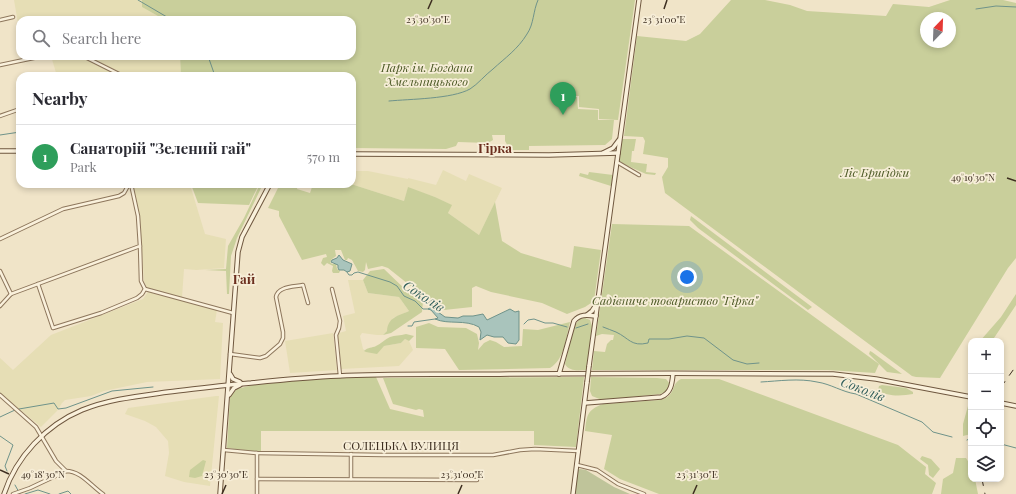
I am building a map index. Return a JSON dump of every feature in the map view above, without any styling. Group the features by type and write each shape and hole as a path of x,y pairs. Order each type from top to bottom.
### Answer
{"main road":[{"path":"573,494 597,302 639,0"},
{"path":"598,154 613,148 621,137"},
{"path":"0,151 16,151"},
{"path":"356,154 618,153"},
{"path":"220,494 239,244 268,188"},
{"path":"587,315 592,311 597,302"},
{"path":"559,374 574,321 578,317 587,315 596,316"},
{"path":"229,372 234,380 245,383"},
{"path":"4,494 15,469 28,452 42,436 70,416 100,404 138,396 245,383 340,376 453,374 845,375 876,379 968,397"},
{"path":"585,403 661,397 670,391 673,374"},
{"path":"228,396 234,388 245,383"},
{"path":"1004,403 1016,406"}],"street":[{"path":"0,20 13,17"},
{"path":"0,64 22,60"},
{"path":"91,60 115,72"},
{"path":"0,116 16,110"},
{"path":"617,162 639,175"},
{"path":"0,239 63,209 119,196 124,193 127,188"},
{"path":"131,188 138,216 141,281 145,289 233,312"},
{"path":"0,306 11,294 140,246"},
{"path":"0,271 11,294"},
{"path":"38,284 53,328 101,313 137,298 145,289"},
{"path":"230,354 260,358 266,356 278,346 282,340 283,332 276,294 280,290 303,285 308,303"},
{"path":"332,289 340,321 339,328 336,332 340,376"},
{"path":"0,395 36,427 56,461 66,471"},
{"name":"СОЛЕЦЬКА ВУЛИЦЯ","path":"224,450 257,453 484,455 535,449 578,451"},
{"path":"257,453 257,494"},
{"path":"351,454 351,479"},
{"path":"577,465 597,470 618,484 644,494"},
{"path":"14,494 66,471 72,471 78,474 103,494"},
{"path":"257,479 477,480"}],"shaded area":[{"path":"14,0 142,0 142,7 158,16 17,16"},
{"path":"52,60 180,60 181,72 56,72"},
{"path":"443,170 466,181 469,174 502,188 479,235 448,213 451,205 435,197 408,188 404,201 356,186 356,171 368,171 408,178 436,185"},
{"path":"134,188 191,188 205,234 226,239 224,268 196,270 184,269 182,297 147,288 144,281 140,220"},
{"path":"348,280 363,280 368,293 399,297 409,311 393,318 387,331 383,335 362,333 360,336 363,349 367,352 384,346 401,343 405,339 409,341 413,350 399,366 341,369 337,337 339,333 346,331 343,316 355,313"},
{"path":"148,292 217,310 215,322 223,323 220,379 147,382 104,391 91,396 65,400 57,411 41,427 0,393 0,358 13,370 51,335 143,299"},
{"path":"333,333 337,370 290,373 285,341"},
{"path":"219,396 210,486 184,482 165,476 169,453 168,441 156,427 145,421 125,414 128,408"}],"green space":[{"name":"Парк ім. Богдана Хмельницького","path":"142,0 635,0 618,120 599,119 599,109 579,107 579,96 557,96 555,88 556,97 577,97 578,109 598,110 598,120 614,120 612,139 605,145 529,146 529,150 510,150 505,141 505,135 492,135 493,140 488,143 458,142 456,146 446,149 356,148 356,72 181,72 180,60 356,60 356,16 158,16 142,7"},
{"name":"Ліс Бриґідки","path":"731,0 765,0 790,5 807,11 886,16 893,4 929,7 950,0 1003,0 1016,3 1016,258 1008,268 940,378 912,376 665,193 662,177 668,167 668,158 643,154 645,141 643,137 624,136 637,36 686,41 700,34"},
{"path":"622,139 636,139 634,151 632,151 631,162 647,164 646,172 656,173 655,175 646,174 619,162"},
{"path":"589,172 613,175 611,186 579,176 580,173 588,175"},
{"path":"356,186 404,201 408,187 452,205 448,213 479,235 495,202 502,241 521,253 571,268 574,246 601,250 594,301 585,307 567,314 542,303 491,292 476,286 472,288 472,307 444,310 388,268 382,266 368,269 366,262 365,270 363,272 358,271 352,260 348,258 345,260 341,250 335,250 336,256 330,262 332,264 336,264 337,269 340,271 339,273 333,273 333,266 327,263 324,266 321,263 323,258 327,257 326,254 302,260 279,216 279,211 268,208 278,188 297,188 310,193 312,188 356,188"},
{"path":"192,188 257,188 249,205 198,203"},
{"path":"258,188 261,188 237,238 231,256 229,294 227,294 226,271 205,270 226,269 228,246 244,218"},
{"path":"691,216 812,307 808,310 698,228 690,220"},
{"name":"Садівниче товариство \"Гірка\"","path":"612,224 689,226 879,364 875,373 828,370 592,370 594,351 605,352 607,344 613,340 614,335 602,334 596,336"},
{"path":"384,269 409,293 423,302 422,312 391,333 383,335 387,331 389,323 394,318 409,311 399,297 368,293 363,280 370,271"},
{"path":"1016,294 1016,305 994,338 983,338 1001,317"},
{"path":"585,318 590,320 592,326 587,370 572,369 567,367 565,364 574,326 580,319"},
{"path":"570,322 562,353 555,364 550,368 459,370 445,349 416,348 416,327 429,323 438,327 466,328 477,334 479,343 478,350 484,343 490,340 504,347 522,346 523,329 538,330"},
{"path":"406,334 414,336 409,341 405,339 401,343 384,346 377,354 364,351 378,345 390,337"},
{"path":"870,351 902,374 887,372 869,354"},
{"path":"334,377 376,377 390,409 424,417 423,410 416,410 393,404 383,378 584,377 576,447 534,445 534,431 261,431 261,452 227,448 230,398 237,389 253,385"},
{"path":"591,377 657,378 666,379 670,384 666,391 662,394 602,400 592,396 590,391"},
{"path":"681,379 719,379 898,445 926,467 925,474 936,483 932,494 659,494 620,479 604,469 612,435 585,431 587,417 591,411 603,404 660,400 669,396 675,384"},
{"path":"882,385 906,388 913,392 913,394 886,394 878,390 879,386"},
{"path":"968,406 968,435 963,436 963,424"},
{"path":"922,456 931,459 940,469 933,478 929,475 928,465 920,459"},
{"path":"956,458 966,458 968,461 968,482 976,482 978,494 941,494 943,479 953,473"},
{"path":"203,460 206,461 202,476 195,478 189,477 190,470"},
{"path":"578,470 586,470 614,487 630,494 575,494"}],"water":[{"path":"339,255 343,260 352,264 350,271 347,272 344,270 339,270 338,265 331,262"},
{"path":"431,307 445,317 458,318 483,314 487,320 510,309 515,312 519,311 519,340 516,344 508,343 503,337 487,335 480,340 481,332 479,327 468,323 446,322 435,319 438,318 431,310 428,309"}],"waterway":[{"path":"138,0 165,16"},
{"path":"389,101 453,95 470,89 476,85 520,44 531,26 538,0"},
{"path":"976,9 996,6 1016,7"},
{"path":"209,60 214,72"},
{"path":"0,135 16,133"},
{"name":"Соколів","path":"347,272 349,275 358,272 390,282 397,286 404,296 415,301 423,309 429,309"},
{"path":"408,326 412,326 414,322 435,319"},
{"name":"Соколів","path":"524,324 528,320 534,319 545,323 553,323 567,327"},
{"name":"Соколів","path":"576,328 588,324"},
{"name":"Соколів","path":"603,327 638,344 648,343 649,339 669,339 687,336 704,338 733,360 747,364 759,363"},
{"name":"Соколів","path":"761,382 796,380 827,384 846,392 856,394 922,422 933,432 952,437"},
{"path":"19,409 54,403 58,409 66,408 112,391 153,387"},
{"path":"0,417 15,410"},
{"path":"0,436 13,445 5,466 7,471"},
{"name":"Соколів","path":"1004,445 1016,448"},
{"path":"15,485 20,494"},
{"path":"25,494 38,490 50,494"},
{"path":"59,494 68,491 71,494"}],"railway":[{"path":"1004,383 1016,366"},
{"path":"983,482 985,494"}],"place":[{"name":"Санаторій \"Зелений гай\"","path":"563,115"}],"district":[{"name":"Гірка","path":"495,148"},
{"name":"Гай","path":"244,279"}]}
